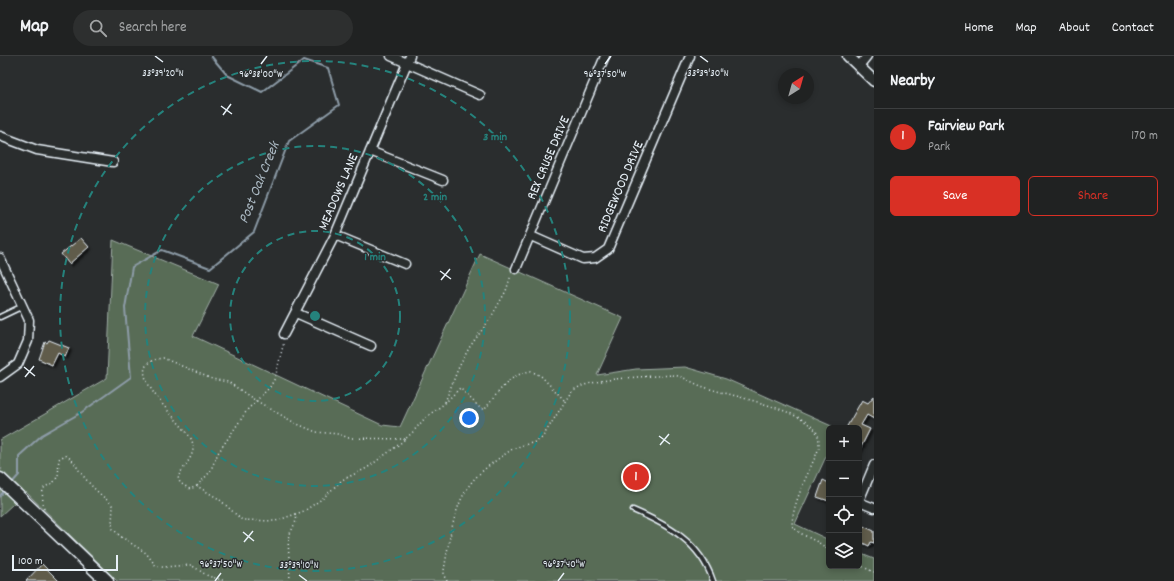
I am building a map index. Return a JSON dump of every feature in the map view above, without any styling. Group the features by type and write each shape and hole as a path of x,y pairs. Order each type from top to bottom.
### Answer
{"main road":[{"path":"0,479 107,581"}],"street":[{"path":"391,56 408,60 480,95"},
{"name":"REX CRUSE DRIVE","path":"516,269 606,56"},
{"name":"RIDGEWOOD DRIVE","path":"531,236 583,259 595,258 608,249 690,56"},
{"path":"848,56 874,81"},
{"path":"858,66 867,56"},
{"name":"MEADOWS LANE","path":"284,334 335,235 408,60"},
{"path":"0,136 37,150 114,162"},
{"path":"370,151 443,180"},
{"path":"335,235 405,264"},
{"path":"0,377 18,364 28,341 29,320 1,259"},
{"path":"296,313 370,346"},
{"path":"861,497 874,465"},
{"path":"862,503 874,508"}],"lane":[{"path":"0,317 23,306"},
{"path":"633,510 657,520 681,535 701,557 713,581"}],"path":[{"path":"444,404 458,369 469,348 490,319 506,291 512,274 516,269"},
{"path":"284,334 283,350 275,378 270,386 255,400 218,453 210,472 197,486 190,489 180,483 178,477 190,459 193,450 192,441 187,431 157,399 146,380 144,372 147,364 154,359 163,358 212,379 228,382 255,400 295,423 316,432 338,434 349,438 405,439"},
{"path":"197,486 219,499 242,520 276,521 297,514 322,499 342,480 367,468 405,439 426,417 444,404 460,388 481,409 485,409 507,382 517,375 531,371 541,376 566,401"},
{"path":"447,581 444,576 444,570 451,536 465,492 477,477 517,446 536,442 542,438 571,392 584,384 672,375 754,401 799,418 811,425 817,432 819,448 796,506 792,518 792,526 807,538 822,543 826,548"},
{"path":"45,510 42,494 43,489 58,474 59,459 65,455 74,460 85,478 101,496 111,503 113,507 113,529 120,536 146,553 156,566 162,568 191,565 208,576 226,581"},
{"path":"290,581 288,538 296,521 297,514"},
{"path":"862,566 874,572"}],"green space":[{"path":"113,240 219,284 193,336 382,425 400,427 480,254 623,318 597,375 636,369 685,367 726,379 829,425 826,425 826,457 795,524 826,539 826,569 862,569 862,554 874,559 874,581 117,581 26,492 0,516 0,471 2,469 0,467 0,440 107,378"}],"building":[{"path":"81,238 89,247 69,264 61,254"},
{"path":"49,340 69,348 65,357 58,353 52,365 39,359 45,342 47,343"},
{"path":"874,396 874,419 867,415 861,425 848,425 862,400 868,403"},
{"path":"862,425 870,429 862,445"},
{"path":"823,480 826,482 826,500 817,497"},
{"path":"862,525 874,531 874,543 871,542 869,546 862,542"},
{"path":"42,564 59,581 26,581"}],"waterway":[{"name":"Post Oak Creek","path":"11,484 19,475 19,456 42,435 82,412 131,377 125,308 132,267 162,250 210,268 254,232 289,141 339,105 328,68 304,60 262,92 227,75 211,56"},
{"name":"Post Oak Creek","path":"0,496 5,490"}],"place":[{"name":"Fairview Park","path":"636,477"}]}
